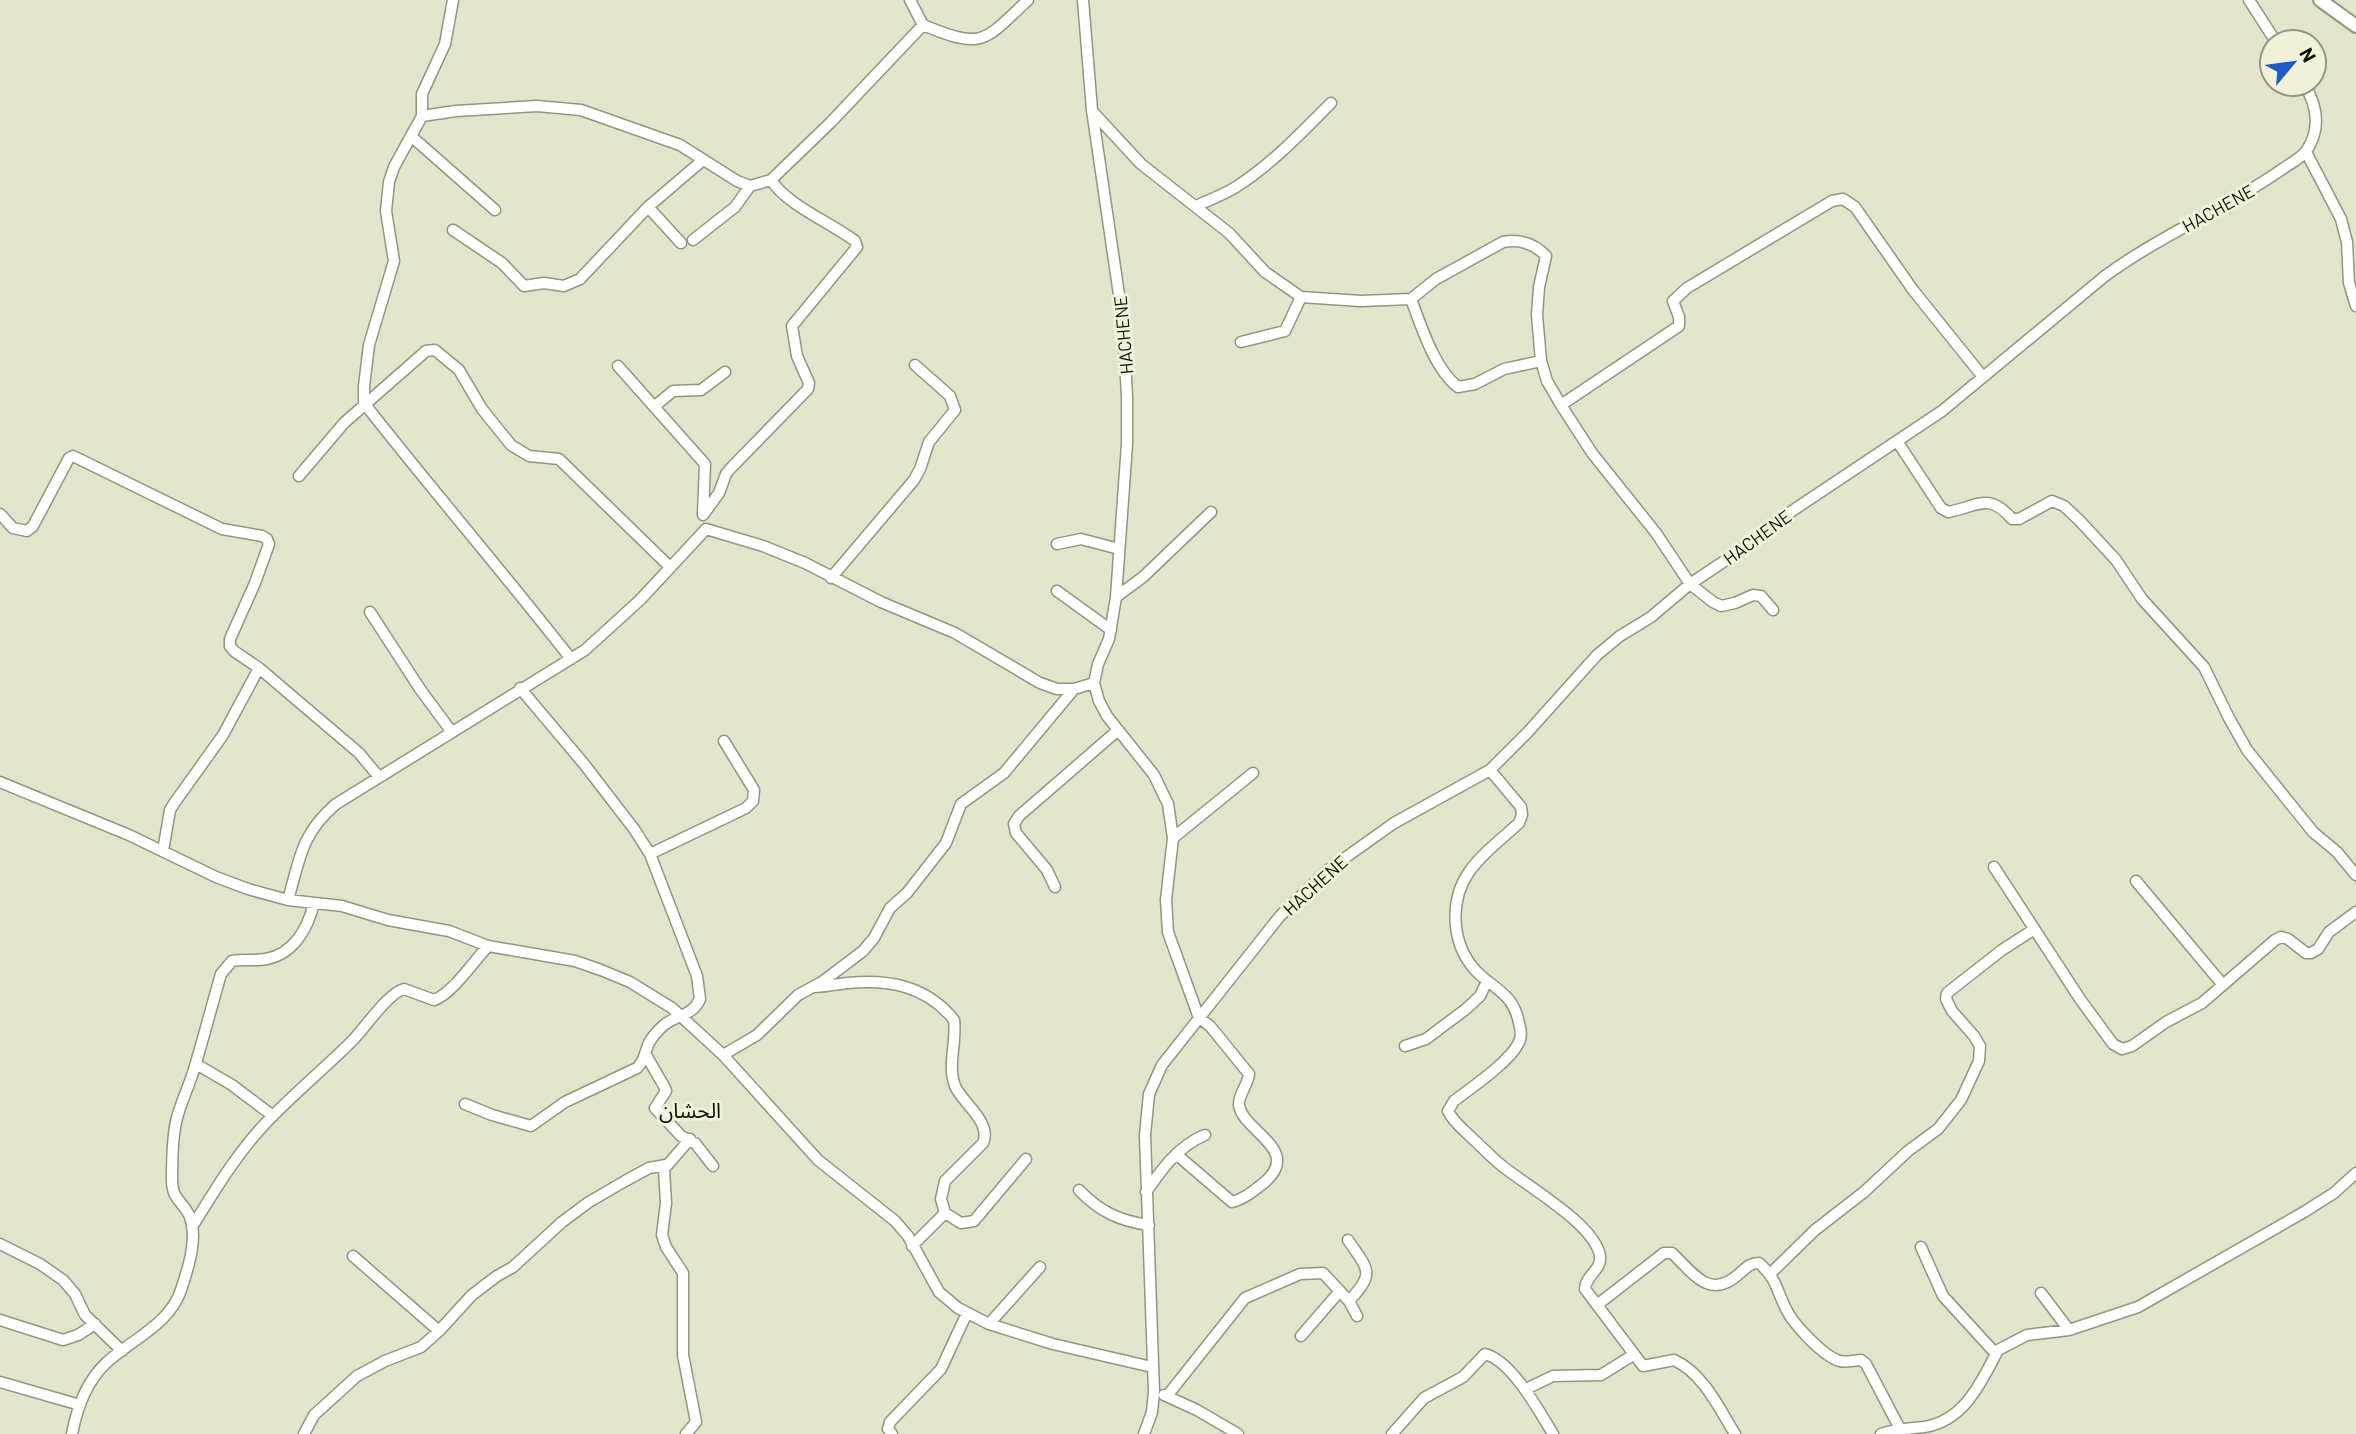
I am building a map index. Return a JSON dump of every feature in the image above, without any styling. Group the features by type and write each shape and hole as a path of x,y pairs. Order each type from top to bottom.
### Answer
{"main road":[{"path":"2320,0 2356,26"}],"street":[{"path":"453,0 445,44 422,94 422,116 389,181 386,198 387,228 394,261 369,345 364,403 571,659"},
{"path":"910,0 923,24 969,40 978,40 1000,27 1028,0"},
{"name":"HACHENE","path":"1083,0 1092,110 1126,355 1127,444 1116,597 1111,630 1094,683"},
{"path":"2249,0 2267,28"},
{"path":"422,116 457,111 557,106 582,110 680,145 742,184 750,186 771,180 831,122 923,24"},
{"path":"2312,98 2317,114 2314,132 2306,152 2341,219 2347,242 2349,283 2356,306"},
{"path":"1196,206 1236,188 1281,152 1331,103"},
{"path":"1092,110 1141,164 1229,233 1265,272 1301,297 1361,301 1411,299 1436,279 1503,242 1515,240 1530,244 1546,256 1539,287 1537,315 1541,360 1546,381 1592,453 1656,533 1690,584 1713,603 1721,606 1753,595 1761,596 1773,610"},
{"path":"411,136 495,210"},
{"name":"HACHENE","path":"1144,1434 1152,1412 1154,1392 1145,1135 1149,1094 1161,1065 1280,916 1328,870 1383,830 1490,769 1528,732 1597,654 1620,636 1651,617 1690,584 1942,411 2132,256 2253,189 2306,152"},
{"path":"453,230 502,263 524,286 544,283 564,286 580,279 648,206 703,160"},
{"path":"703,515 719,494 726,474 808,389 809,383 797,356 792,326 857,247 855,241 777,189 771,180"},
{"path":"693,240 735,207 750,186"},
{"path":"1561,405 1679,326 1679,317 1673,301 1687,288 1832,201 1843,200 1855,207 1913,290 1983,377"},
{"path":"648,206 681,243"},
{"path":"1241,342 1285,331 1301,297"},
{"path":"1411,299 1431,349 1451,382 1458,387 1475,384 1504,369 1541,360"},
{"path":"299,476 364,403 426,351 435,350 460,370 482,409 516,450 528,456 559,459 669,566"},
{"path":"831,578 914,480 929,442 955,410 950,396 915,365"},
{"path":"618,366 705,464 703,515 706,529"},
{"path":"655,406 673,391 701,390 725,372"},
{"path":"1897,441 1941,508 1948,512 1990,501 2001,506 2012,519 2019,519 2052,501 2072,513 2116,561 2142,599 2204,667 2228,718 2247,750 2306,824 2337,852 2356,875"},
{"path":"0,514 13,528 27,531 33,526 69,458 73,456 222,529 267,539 269,544 230,639 230,646 359,753 379,777"},
{"path":"1116,597 1143,577 1211,512"},
{"path":"706,529 785,554 881,602 955,633 1040,683 1057,689 1074,689 1094,683 1099,701 1117,731 1159,784 1170,814 1173,838 1166,900 1168,932 1199,1017 1210,1026 1249,1074 1249,1081 1239,1103 1240,1109 1268,1139 1276,1164 1274,1172 1264,1183 1243,1198 1232,1202 1176,1154"},
{"path":"288,900 309,832 336,804 520,688 571,659 618,621 706,529"},
{"path":"1057,544 1082,539 1119,550"},
{"path":"1057,591 1111,630"},
{"path":"370,612 420,689 452,731"},
{"path":"163,850 170,810 223,735 259,668"},
{"path":"465,1104 531,1126 565,1102 637,1068 643,1062 647,1048 659,1030 698,1004 701,991 650,854 584,764 520,688"},
{"path":"723,1055 757,1035 798,995 822,982 870,944 890,908 906,893 946,843 961,804 1004,773 1074,689"},
{"path":"1055,887 1047,870 1016,833 1014,824 1117,731"},
{"path":"650,854 746,808 753,801 754,790 724,741"},
{"path":"1490,769 1521,807 1522,815 1519,823 1471,869 1459,888 1455,904 1458,940 1475,969 1504,992 1514,1006 1520,1027 1520,1039 1511,1054 1454,1101 1448,1111 1466,1132 1501,1164 1570,1215 1589,1237 1600,1256 1600,1262 1584,1286 1587,1294 1633,1355 1643,1366 1674,1360 1686,1367 1715,1399 1735,1434"},
{"path":"1173,838 1253,773"},
{"path":"0,782 163,850 216,877 248,889 288,900 342,906 388,920 449,931 488,946 575,961 650,993 672,1008 723,1055 818,1160 895,1220 908,1236 939,1292 967,1313 989,1324 1053,1344 1152,1367"},
{"path":"1994,867 2033,930 2113,1044 2122,1049 2132,1046 2166,1022 2202,1003 2281,937 2306,953 2311,953 2318,949 2329,932 2356,912"},
{"path":"2136,881 2224,985"},
{"path":"72,1434 86,1388 122,1351 153,1327 176,1302 191,1252 192,1227 188,1213 174,1197 172,1181 176,1121 225,968 237,960 270,958 287,949 307,929 314,903"},
{"path":"1771,1273 1815,1230 1864,1192 1946,1120 1979,1061 1980,1046 1952,1011 1946,999 1947,993 2002,950 2033,930"},
{"path":"192,1227 222,1178 273,1116 354,1039 394,994 404,989 438,999 488,946"},
{"path":"1405,1046 1426,1039 1466,1009 1480,996 1487,981"},
{"path":"810,988 847,983 903,985 925,995 954,1020 956,1036 952,1075 956,1089 983,1125 985,1137 983,1143 945,1181 941,1199 945,1213 961,1223 974,1221 1026,1159"},
{"path":"646,1055 666,1088 655,1108 681,1136 690,1139 713,1166"},
{"path":"196,1064 232,1085 273,1116"},
{"path":"1146,1192 1176,1154 1205,1135"},
{"path":"686,1434 696,1422 683,1355 683,1273 666,1247 662,1235 666,1203 663,1173 666,1165 690,1139"},
{"path":"304,1434 314,1415 357,1376 385,1361 421,1347 472,1295 513,1267 562,1222 589,1202 649,1168 666,1165"},
{"path":"1881,1434 1899,1427 1932,1425 1957,1413 1971,1397 2004,1345 2027,1335 2068,1330 2138,1307 2304,1212 2334,1193 2356,1173"},
{"path":"1079,1190 1106,1213 1132,1223 1149,1225"},
{"path":"912,1246 945,1213"},
{"path":"1348,1240 1366,1266 1367,1276 1362,1287 1349,1301"},
{"path":"0,1244 40,1264 63,1280 75,1294 83,1311 122,1351"},
{"path":"1921,1247 1943,1296 1996,1354"},
{"path":"1597,1305 1664,1253 1672,1253 1709,1286 1730,1282 1755,1262 1759,1263 1771,1273 1793,1320 1815,1344 1837,1361 1861,1360 1866,1364 1899,1427"},
{"path":"353,1256 439,1331"},
{"path":"989,1324 1040,1267"},
{"path":"1167,1396 1245,1298 1284,1280 1300,1274 1323,1273 1349,1301 1357,1316"},
{"path":"1301,1336 1340,1291"},
{"path":"2041,1293 2068,1330"},
{"path":"892,1434 888,1429 890,1422 941,1368 967,1313"},
{"path":"0,1320 63,1340 78,1335 95,1324"},
{"path":"1392,1434 1424,1398 1463,1377 1485,1354 1489,1354 1526,1389 1553,1434"},
{"path":"1526,1389 1553,1376 1601,1375 1633,1355"},
{"path":"0,1382 80,1405"},
{"path":"1154,1392 1197,1410 1237,1434"}],"district":[{"name":"الحشان","path":"690,1109"}]}
